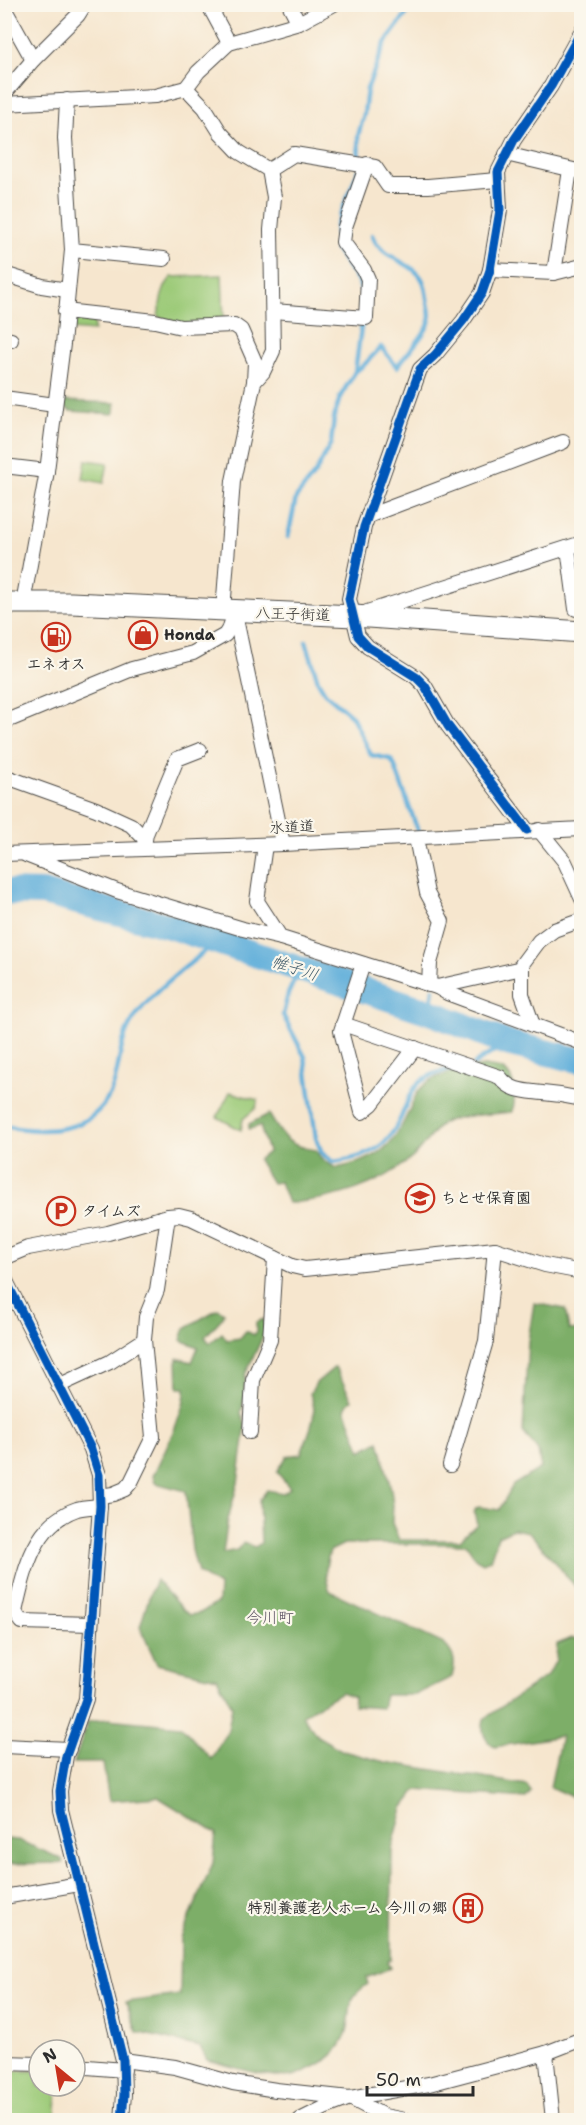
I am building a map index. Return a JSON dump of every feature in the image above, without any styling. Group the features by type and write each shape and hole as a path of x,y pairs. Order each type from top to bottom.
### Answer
{"highway":[{"name":"八王子街道","path":"14,603 71,603 354,616 582,632"}],"street":[{"path":"4,94 33,60 78,15 85,4"},
{"path":"208,4 229,43"},
{"path":"289,4 299,24"},
{"path":"4,104 155,96 186,88 198,72 229,43 299,24 334,4"},
{"path":"4,8 33,60"},
{"path":"580,890 565,862 533,830 448,726 425,687 416,678 368,647 358,636 349,599 368,516 420,369 435,355 463,321 482,293 490,270 500,210 497,180 506,154 551,86 582,30"},
{"path":"186,88 205,108 220,132 239,152 269,170 274,197 271,230 273,351 263,372 254,382"},
{"path":"14,603 47,471 66,311 72,250 66,138 67,100"},
{"path":"269,170 294,154 367,164 380,171 388,186 428,186 497,180"},
{"path":"506,154 576,171 554,273"},
{"path":"273,311 366,318 368,279 344,242 345,227 367,164"},
{"path":"72,250 164,259"},
{"path":"490,270 554,273 582,266"},
{"path":"4,274 42,286 67,290"},
{"path":"4,722 132,669 193,653 225,635 231,627 229,612 233,481 254,382 255,362 241,330 234,325 181,327 155,321 66,311"},
{"path":"4,398 55,405"},
{"path":"368,516 564,442"},
{"path":"4,466 47,471"},
{"path":"354,616 575,546 576,609"},
{"path":"229,612 283,844"},
{"path":"144,844 177,759 200,750"},
{"path":"4,776 96,809 131,825 144,844"},
{"name":"水道道","path":"4,854 144,844 283,844 582,829"},
{"path":"416,838 428,893 442,921 430,963 433,986"},
{"path":"265,844 257,901 281,938"},
{"path":"21,853 117,891 243,929 281,938 361,970 433,986 582,1043"},
{"path":"533,1025 522,994 522,964 539,941 554,930 582,920"},
{"path":"433,986 522,968"},
{"path":"361,970 341,1031 362,1112 372,1104 415,1048"},
{"path":"345,1019 415,1048 500,1077 505,1083 520,1091 582,1099"},
{"path":"4,1258 28,1248 108,1233 179,1215 191,1218 292,1266 305,1269 495,1249 545,1265 582,1272"},
{"path":"91,1624 22,1622 15,1612 23,1577 39,1537 50,1526 77,1509 125,1489 131,1482 153,1437 144,1340 146,1317 157,1290 168,1216"},
{"path":"450,1465 486,1341 495,1249"},
{"path":"250,1432 253,1380 270,1340 275,1258"},
{"path":"4,1277 91,1449 99,1475 100,1501 86,1699 69,1749 60,1791 61,1810 123,2065 122,2121"},
{"path":"58,1386 110,1362 144,1340"},
{"path":"4,1746 69,1749"},
{"path":"4,1897 79,1884"},
{"path":"300,2121 350,2098 429,2084 546,2054 582,2039"},
{"path":"546,2054 553,2121"},
{"path":"4,2063 27,2064"},
{"path":"87,2066 123,2065 195,2071 233,2083 350,2098 384,2116 405,2121"}],"green space":[{"path":"222,275 224,321 183,325 158,317 164,290 172,277"},
{"path":"70,316 94,322 94,331 70,329"},
{"path":"64,401 115,403 114,414 69,411 64,408"},
{"path":"86,460 108,463 104,483 83,479"},
{"path":"484,1066 501,1069 511,1078 515,1096 512,1112 466,1117 443,1123 412,1158 369,1184 321,1199 288,1203 280,1182 272,1183 258,1160 268,1152 260,1126 249,1129 249,1124 269,1114 287,1140 298,1146 316,1150 321,1159 336,1168 372,1157 389,1144 396,1135 418,1092 428,1082 451,1072"},
{"path":"230,1092 258,1100 256,1108 243,1119 241,1130 217,1117"},
{"path":"534,1303 565,1309 569,1330 581,1329 581,1593 529,1532 513,1529 498,1536 490,1560 483,1563 476,1559 466,1544 344,1544 330,1551 328,1556 326,1576 330,1591 444,1644 454,1659 452,1677 415,1695 385,1695 382,1708 353,1706 354,1697 341,1692 302,1715 317,1736 343,1751 385,1762 527,1785 531,1792 526,1798 417,1790 403,1808 392,1849 391,1960 387,1961 390,1968 366,1978 368,1984 352,2000 349,2023 343,2042 323,2062 293,2076 275,2076 207,2060 200,2047 137,2032 126,2002 180,1995 181,1938 213,1863 216,1833 158,1797 109,1801 103,1763 74,1763 88,1722 107,1719 181,1726 211,1759 228,1730 232,1706 217,1678 157,1664 140,1627 156,1580 190,1615 200,1613 218,1603 219,1586 198,1573 192,1550 186,1491 155,1483 153,1476 178,1420 185,1397 185,1388 178,1388 177,1358 192,1362 198,1347 181,1340 185,1328 218,1309 224,1313 205,1337 210,1343 222,1333 227,1340 240,1338 246,1331 254,1335 256,1322 264,1319 265,1332 245,1375 245,1395 241,1414 246,1424 238,1483 228,1519 223,1553 237,1550 243,1543 255,1547 261,1543 259,1501 267,1490 283,1493 290,1488 277,1472 287,1456 301,1454 310,1432 313,1416 314,1409 310,1394 316,1383 335,1367 352,1400 345,1409 361,1451 379,1441 391,1489 392,1523 399,1540 460,1540 477,1524 474,1513 476,1508 499,1510 513,1485 541,1468 538,1451 523,1432 528,1341"},
{"path":"572,1638 581,1639 581,1801 550,1787 561,1736 494,1747 483,1731 484,1719 548,1675 556,1660 557,1644"},
{"path":"5,1839 18,1840 62,1859 63,1863 5,1864"},
{"path":"4,2071 27,2071 27,2098 57,2098 55,2120 5,2120"}],"waterway":[{"path":"359,163 358,136 367,89 385,43 410,9 411,4"},
{"path":"358,171 336,226 336,250 359,282 362,295"},
{"path":"355,372 381,347 397,367 421,337 430,321 425,286 419,274 382,250 372,235"},
{"path":"288,537 296,498 316,472 331,443 334,418 340,397 355,372 362,321"},
{"path":"306,641 318,681 325,693 352,716 371,755 390,759 394,764 420,837"},
{"name":"帷子川","path":"4,892 43,893 169,926 430,1012 507,1043 582,1061"},
{"path":"4,1126 49,1130 78,1124 90,1117 110,1094 124,1038 133,1020 161,988 217,941"},
{"path":"299,970 288,994 283,1015 305,1057 316,1138 322,1153 333,1162 358,1157 378,1148 392,1133 417,1085 434,1074 460,1067"},
{"path":"430,1012 433,989"},
{"path":"474,1064 507,1043"}],"cycle path":[{"path":"527,830 448,726 425,686 416,677 368,647 358,636 349,599 364,527 420,369 435,355 463,321 482,293 490,270 500,210 498,172 514,140 551,86 582,30"},
{"path":"4,1277 91,1449 99,1475 100,1506 86,1699 66,1756 60,1791 61,1810 123,2060 122,2120"}],"place":[{"name":"Honda","path":"143,635"},
{"name":"エネオス","path":"56,637"},
{"name":"ちとせ保育園","path":"420,1198"},
{"name":"タイムズ","path":"61,1211"},
{"name":"特別養護老人ホーム 今川の郷","path":"468,1908"}],"district":[{"name":"今川町","path":"270,1617"}]}
